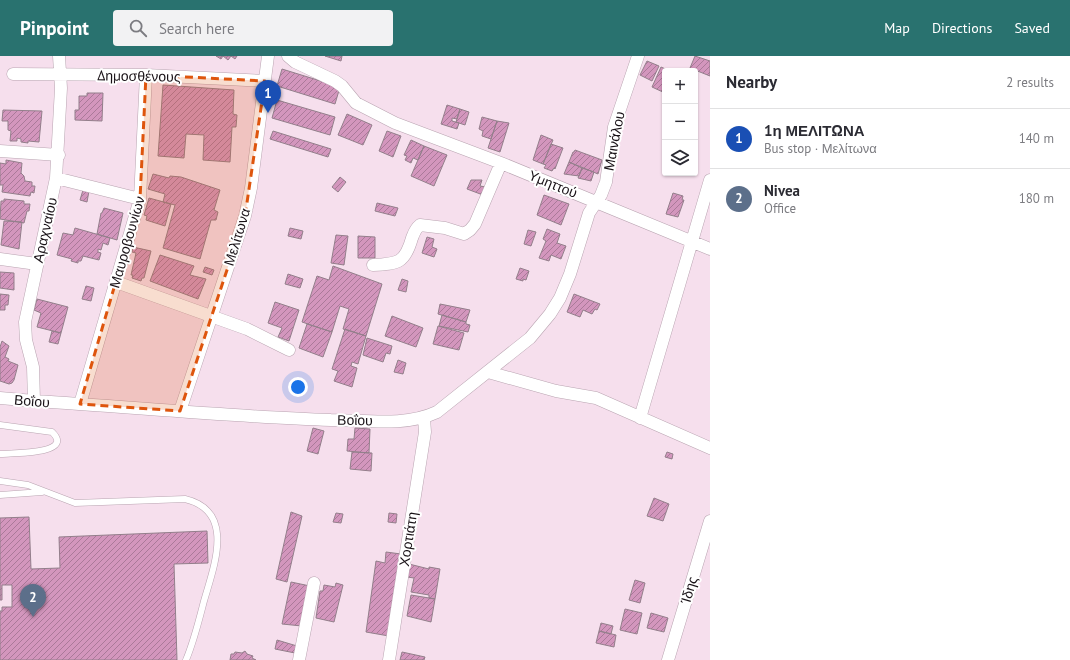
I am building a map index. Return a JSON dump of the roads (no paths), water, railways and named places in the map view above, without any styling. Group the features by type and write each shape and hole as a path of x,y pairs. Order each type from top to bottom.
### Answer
{"street":[{"name":"Αραχναίου","path":"34,402 33,367 26,340 25,322 56,178 59,154 59,56"},
{"name":"Μελίτωνα","path":"180,411 245,216 251,188 268,56"},
{"name":"Υμηττού","path":"288,56 301,65 335,81 342,86 356,103 395,123 501,163 692,240 710,249"},
{"name":"Μαινάλου","path":"595,201 601,195 606,182 614,127 638,56"},
{"name":"Δημοσθένους","path":"14,74 60,76 146,75 265,81"},
{"name":"Μαυροβουνίων","path":"80,404 140,199 146,75"},
{"path":"0,151 59,154"},
{"path":"373,265 398,262 404,258 416,228 420,225 445,228 464,234 470,230 475,224 501,163"},
{"path":"56,178 140,199"},
{"path":"640,418 710,180"},
{"name":"Βοΐου","path":"0,398 34,402 291,419 387,421 424,418 436,412 530,338 550,314 560,298 570,274 589,213 595,201"},
{"path":"0,259 37,264"},
{"path":"116,282 247,329 289,350"},
{"path":"488,372 556,391 596,398 710,448"},
{"name":"Χορτιάτη","path":"389,660 425,432 424,418"},
{"name":"Ίδης","path":"668,660 710,521"},
{"path":"299,660 314,583"}],"lane":[{"path":"0,425 52,432 57,438 56,444 52,448 44,451 0,454"},
{"path":"0,481 28,485 75,503 185,499 194,501 208,511 215,525 218,537 217,556 186,660"},
{"path":"0,494 44,492"}],"place":[{"name":"1η ΜΕΛΙΤΩΝΑ","path":"268,113"},
{"name":"Nivea","path":"33,617"}]}
